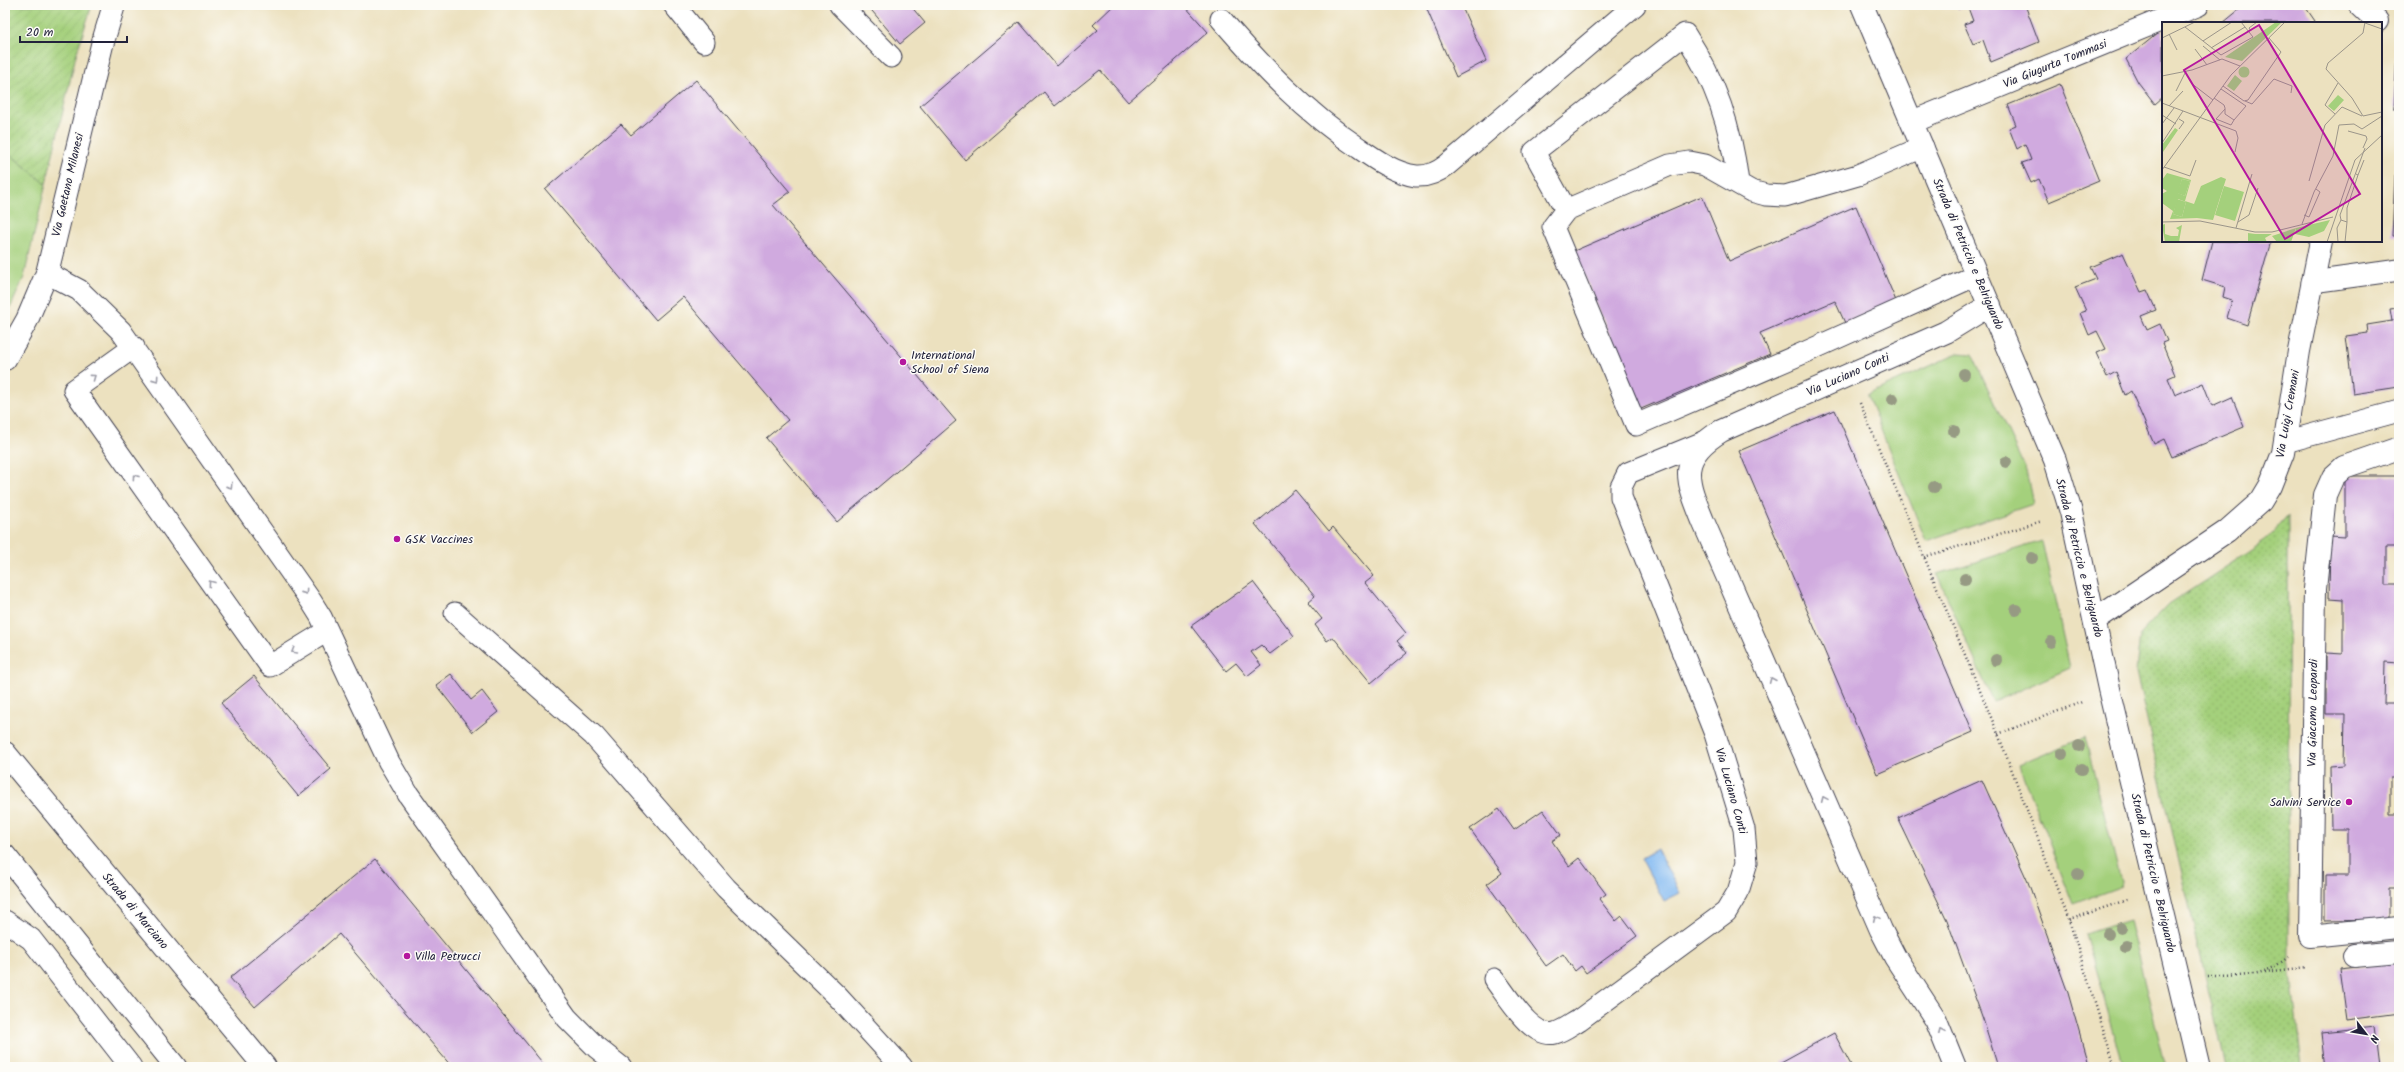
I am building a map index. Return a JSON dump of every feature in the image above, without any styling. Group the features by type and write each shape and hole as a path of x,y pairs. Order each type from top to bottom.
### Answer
{"street":[{"name":"Via Gaetano Milanesi","path":"5,359 27,320 47,273 96,68 114,5"},
{"name":"Strada di Petriccio e Belriguardo","path":"1862,5 2055,460 2071,512 2199,1067"},
{"name":"Via Giugurta Tommasi","path":"1912,122 2198,5"},
{"path":"2360,5 2379,16"},
{"name":"Via Luigi Cremani","path":"2095,620 2203,549 2245,516 2260,500 2270,486 2278,468 2285,442 2312,282 2321,242"},
{"name":"Via Luciano Conti","path":"1955,1067 1936,1020 1895,957 1881,930 1691,492 1688,478 1694,454 1704,442 1722,431 1946,332 1990,305"},
{"name":"Via Giacomo Leopardi","path":"2310,936 2315,589 2325,495 2333,477 2344,467 2399,448"},
{"name":"Strada di Marciano","path":"5,753 265,1067"},
{"path":"2310,936 2399,926"},
{"path":"2354,956 2399,952"}],"lane":[{"path":"674,5 704,42"},
{"path":"840,5 890,58"},
{"path":"1221,19 1288,93 1318,119 1378,161 1396,170 1418,176 1428,175 1447,165 1635,5"},
{"path":"1566,210 1534,152 1685,34 1701,59 1723,108 1733,144 1738,182"},
{"path":"1923,147 1858,175 1785,196 1766,196 1751,191 1738,182 1705,165 1690,162 1670,165 1566,210 1553,227 1636,425 1808,351 1977,275"},
{"path":"2312,282 2399,270"},
{"path":"47,273 68,283 90,299 134,347 311,601 327,631 389,762 408,794 567,1018 597,1048 621,1067"},
{"path":"134,347 74,390 270,666 327,631"},
{"path":"2285,442 2399,411"},
{"name":"Via Luciano Conti","path":"1494,979 1530,1026 1542,1033 1555,1033 1580,1020 1726,912 1738,892 1747,862 1744,829 1715,734 1627,517 1621,497 1621,487 1628,473 1704,442"},
{"path":"454,613 594,736 726,888 838,997 902,1067"},
{"path":"5,855 176,1067"},
{"path":"5,920 31,939 131,1067"}],"path":[{"path":"1859,400 1998,734 2069,920 2115,1067"},
{"path":"1924,557 2046,519"},
{"path":"1998,734 2086,700"},
{"path":"2069,920 2131,899"},
{"path":"2202,977 2239,976 2263,972 2281,963 2310,936"}],"green space":[{"path":"5,5 92,5 76,55 46,184 5,150"},
{"path":"5,150 46,184 24,277 5,320"},
{"path":"1958,353 1972,354 2026,471 2033,504 1926,541 1867,395"},
{"path":"2288,515 2289,958 2302,1067 2226,1067 2136,672 2140,634 2168,605 2265,541"},
{"path":"2042,541 2070,668 1993,702 1937,574"},
{"path":"2085,737 2122,886 2073,904 2019,765"},
{"path":"2129,920 2166,1067 2124,1067 2085,934"}],"water":[{"path":"1657,849 1680,893 1664,901 1641,858"}],"building":[{"path":"867,5 910,5 925,23 900,44"},
{"path":"1114,5 1184,5 1208,32 1128,102 1100,70 1055,106 1044,92 965,160 920,106 1019,22 1057,66 1098,30 1093,25"},
{"path":"1425,5 1461,5 1486,61 1456,77"},
{"path":"1956,5 1967,5 1958,9"},
{"path":"1967,5 2025,5 2039,42 1991,62 1983,40 1973,44 1964,24 1973,21"},
{"path":"2245,5 2304,5 2315,21 2314,22 2224,22"},
{"path":"2162,30 2162,98 2155,104 2138,82 2126,59"},
{"path":"2397,52 2399,52 2399,108 2394,108"},
{"path":"696,80 790,192 773,205 956,421 837,522 766,438 788,420 683,297 656,320 545,189 621,124 631,135"},
{"path":"2060,84 2099,181 2049,202 2039,179 2031,183 2022,163 2031,160 2025,144 2017,149 2009,128 2016,125 2008,105"},
{"path":"2395,175 2399,175 2399,236 2392,236"},
{"path":"1702,196 1729,261 1856,206 1896,301 1845,323 1835,301 1760,333 1770,354 1641,409 1574,251"},
{"path":"2212,242 2271,242 2247,325 2227,318 2232,300 2223,297 2225,287 2202,280"},
{"path":"2123,253 2141,292 2147,290 2156,310 2141,316 2147,330 2160,324 2167,341 2162,343 2175,375 2168,378 2175,395 2203,383 2212,406 2232,397 2244,427 2172,457 2164,439 2154,444 2131,391 2125,395 2116,372 2107,377 2096,353 2106,349 2097,331 2089,335 2080,313 2086,311 2075,287 2096,279 2090,267"},
{"path":"2399,308 2399,387 2353,394 2346,336 2368,333 2367,325 2392,321 2390,309"},
{"path":"1835,410 1973,732 1877,774 1739,451"},
{"path":"2345,476 2399,476 2399,547 2386,547 2386,585 2399,585 2399,663 2385,662 2384,704 2399,704 2399,777 2390,777 2390,814 2399,814 2399,889 2389,889 2389,919 2325,920 2325,876 2348,876 2348,829 2331,829 2330,766 2344,765 2345,714 2326,714 2326,653 2343,654 2343,599 2329,598 2330,536 2345,537"},
{"path":"1295,490 1329,531 1333,527 1374,576 1365,583 1406,633 1397,641 1407,653 1371,683 1333,637 1327,641 1315,625 1322,619 1308,602 1315,596 1255,524"},
{"path":"1253,582 1294,636 1270,654 1261,645 1251,652 1261,665 1247,676 1236,663 1226,671 1191,626"},
{"path":"451,674 471,700 482,691 498,712 473,732 436,685"},
{"path":"254,676 331,769 298,796 221,703"},
{"path":"1982,780 2028,882 2068,993 2089,1067 1998,1067 1983,1019 1947,920 1898,818"},
{"path":"1499,809 1514,830 1543,810 1561,835 1552,841 1569,866 1579,858 1606,894 1599,899 1616,921 1622,916 1637,936 1586,973 1581,966 1575,971 1563,954 1546,966 1487,884 1502,873 1470,829"},
{"name":"Villa Petrucci","path":"375,859 546,1067 452,1067 339,934 255,1007 230,978"},
{"path":"2399,962 2399,1013 2346,1020 2339,969"},
{"path":"2375,1027 2380,1067 2326,1067 2322,1033"},
{"path":"1834,1033 1852,1067 1784,1067 1781,1062"}],"place":[{"name":"International School of Siena","path":"903,362"},
{"name":"GSK Vaccines","path":"397,539"},
{"name":"Salvini Service","path":"2349,802"},
{"name":"Villa Petrucci","path":"407,956"}]}
